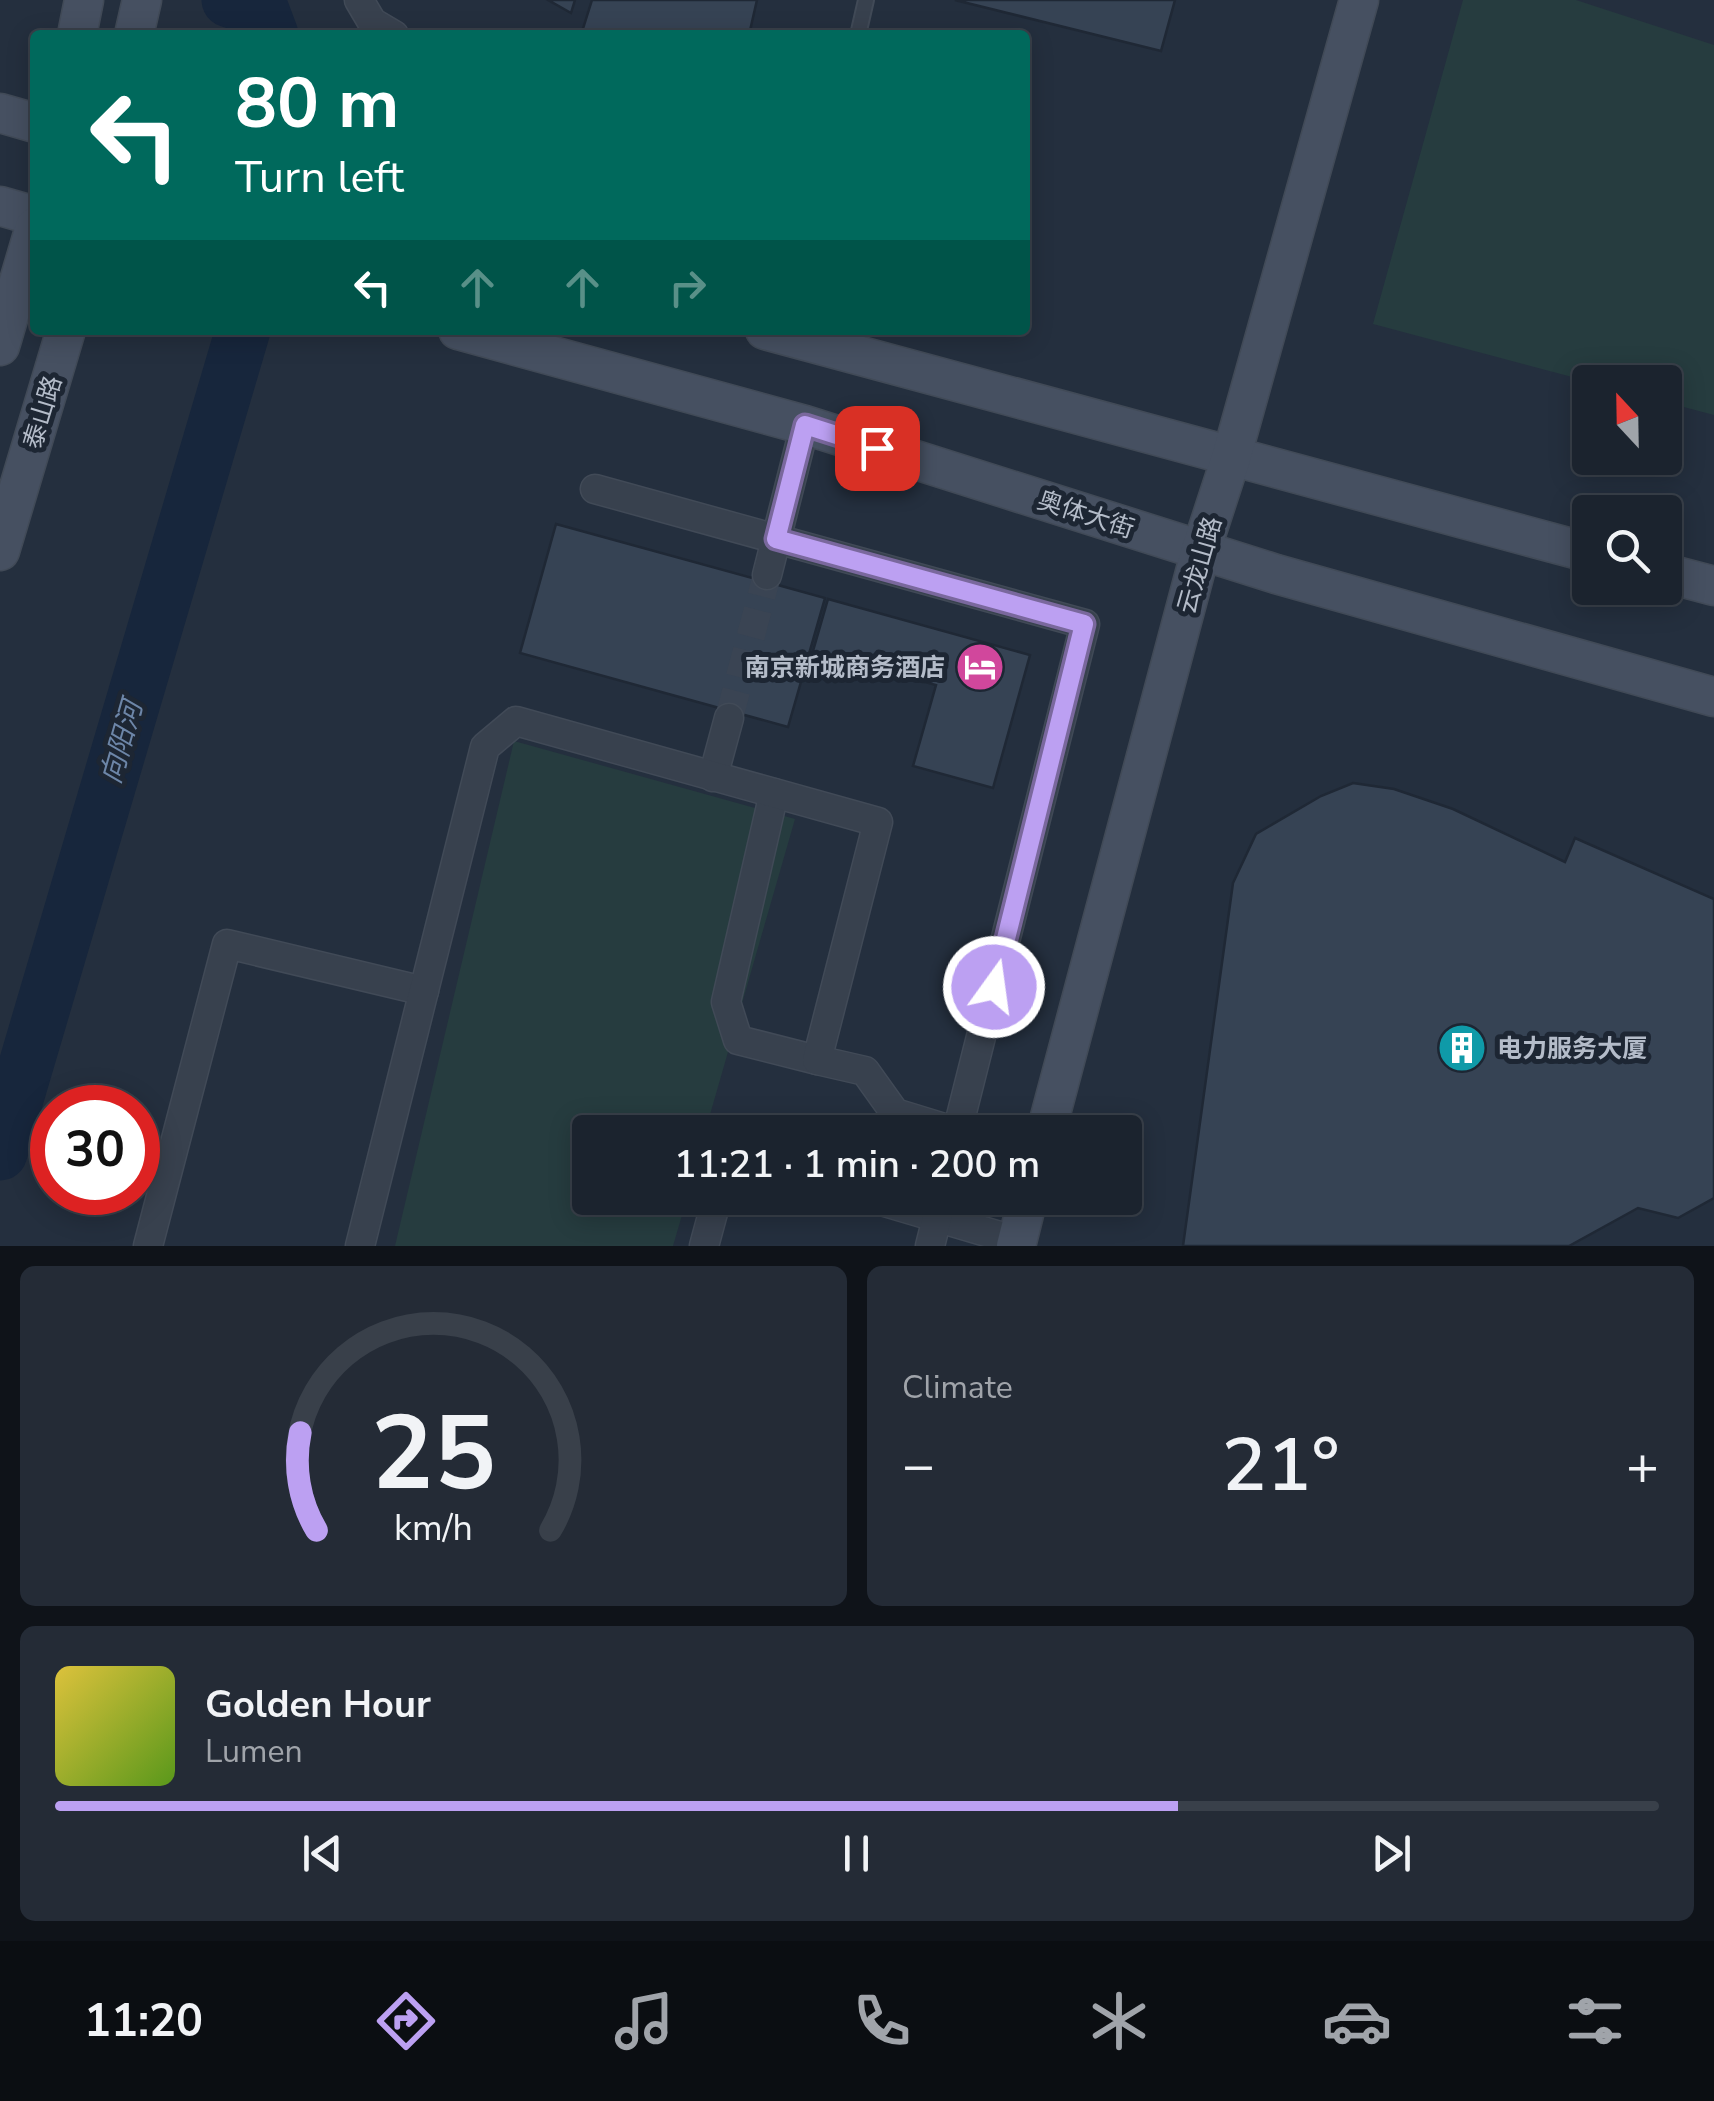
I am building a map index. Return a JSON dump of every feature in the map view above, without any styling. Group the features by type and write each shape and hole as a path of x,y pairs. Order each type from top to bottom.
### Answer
{"main road":[{"path":"135,30 142,0"},
{"name":"云龙山路","path":"1051,1115 1201,550 1231,458 1359,0"},
{"path":"0,113 30,122"},
{"path":"0,206 30,215"},
{"path":"0,346 30,244"},
{"name":"泰山路","path":"0,551 65,335"},
{"name":"奥体大街","path":"476,335 805,425 1201,550 1714,697"},
{"path":"783,335 1572,548"},
{"path":"1682,578 1714,586"},
{"path":"1016,1244 1024,1215"}],"street":[{"path":"359,0 372,22 386,30"},
{"path":"767,574 805,425"},
{"path":"596,489 1084,624 957,1132 895,1112 865,1071 738,1040 726,1002 774,793"},
{"path":"714,777 729,718"},
{"path":"360,1246 485,746 516,721 878,822 818,1060"},
{"path":"148,1246 227,944 424,991"},
{"path":"704,1246 712,1215"},
{"path":"930,1246 938,1215"},
{"path":"956,1215 1016,1244"}],"lane":[{"path":"859,30 866,0"}],"green space":[{"path":"1463,0 1576,0 1714,45 1714,415 1682,407 1682,365 1572,365 1572,377 1373,324"},
{"path":"514,741 795,819 710,1115 572,1115 572,1215 682,1215 673,1246 395,1246"}],"building":[{"path":"548,0 575,0 571,13"},
{"path":"592,0 757,0 750,30 583,30"},
{"path":"955,0 1175,0 1161,51"},
{"path":"556,524 825,598 788,727 520,653"},
{"path":"828,599 1030,655 993,788 913,766 936,685 813,651"},
{"name":"电力服务大厦","path":"1353,783 1394,789 1453,809 1565,862 1575,838 1714,899 1714,1198 1678,1218 1638,1208 1569,1246 1183,1246 1233,883 1256,834 1321,796"}],"waterway":[{"name":"向阳河","path":"229,0 262,11 269,30"},
{"name":"向阳河","path":"0,1153 242,335"}],"tunnel":[{"path":"729,718 767,575"}],"place":[{"name":"南京新城商务酒店","path":"980,667"},
{"name":"电力服务大厦","path":"1462,1048"}],"route":[{"path":"877,448 805,425 776,539 1084,624 994,987"}]}
